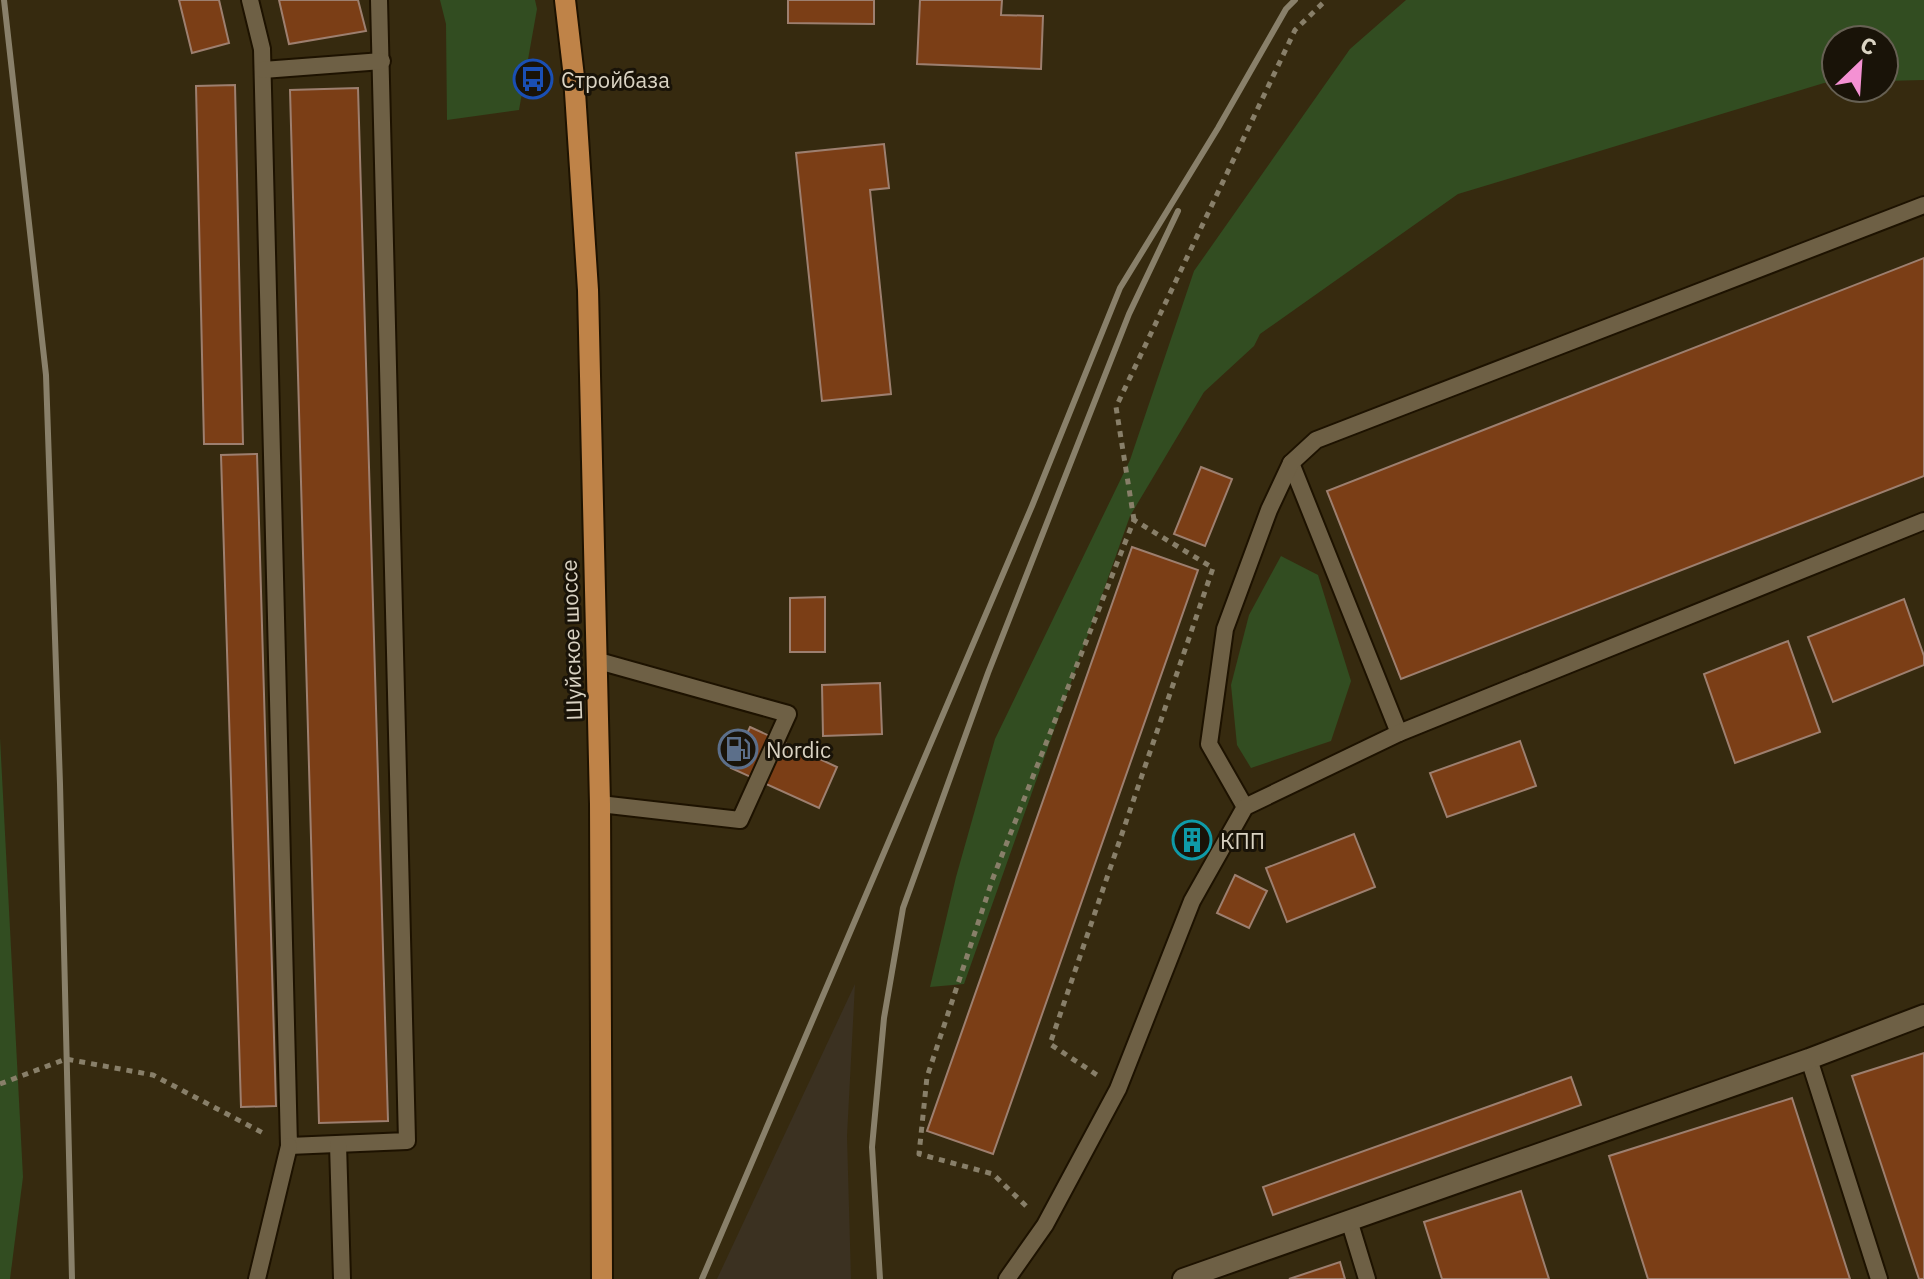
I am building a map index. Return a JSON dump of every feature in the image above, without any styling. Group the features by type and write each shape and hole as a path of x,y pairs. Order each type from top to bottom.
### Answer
{"main road":[{"name":"Шуйское шоссе","path":"565,0 574,77 588,290 600,804 602,1279"}],"street":[{"path":"1183,1279 1809,1059 1924,1015"}],"lane":[{"path":"250,0 262,49 263,70 289,1146 257,1279"},
{"path":"289,1146 407,1141 379,0"},
{"path":"263,70 382,61"},
{"path":"1245,807 1209,744 1225,629 1269,510 1291,463 1316,440 1924,205"},
{"path":"1291,463 1399,733"},
{"path":"1007,1279 1045,1225 1118,1089 1192,901 1245,807 1399,733 1924,521"},
{"path":"595,660 788,714 740,820 600,804"},
{"path":"1809,1059 1879,1279"},
{"path":"338,1144 342,1279"},
{"path":"1349,1220 1367,1279"}],"path":[{"path":"1045,1225 993,1174 919,1154 927,1077 993,878 1134,520 1116,407 1295,30 1326,0"},
{"path":"1118,1089 1050,1044 1213,568 1134,520"},
{"path":"0,1084 66,1059 153,1075 289,1146"}],"shaded area":[{"path":"855,984 847,1136 851,1279 717,1279"}],"green space":[{"path":"440,0 535,0 537,9 519,110 447,120 446,24"},
{"path":"1406,0 1924,0 1924,80 1900,81 1900,24 1820,24 1820,84 1458,194 1260,334 1254,346 1204,392 1130,516 964,984 930,987 956,877 995,739 1130,460 1194,271 1350,49"},
{"path":"1281,556 1318,575 1351,681 1331,741 1251,768 1237,745 1231,685 1249,615"},
{"path":"0,738 23,1177 10,1279 0,1279"}],"building":[{"path":"179,0 219,0 229,43 192,53"},
{"path":"279,0 358,0 366,31 289,44"},
{"path":"788,0 874,0 874,24 788,23"},
{"path":"920,0 1002,0 1001,15 1043,16 1041,69 917,64"},
{"path":"235,85 243,444 204,444 196,86"},
{"path":"358,88 388,1121 319,1123 290,90"},
{"path":"884,144 889,188 870,190 891,394 822,401 796,153"},
{"path":"1924,258 1924,476 1401,679 1327,491"},
{"path":"257,454 276,1106 241,1107 221,455"},
{"path":"1201,467 1232,479 1205,546 1174,534"},
{"path":"1132,547 1198,570 993,1154 927,1131"},
{"path":"825,597 825,652 790,652 790,598"},
{"path":"1904,599 1924,656 1924,665 1833,702 1808,637"},
{"path":"1788,641 1820,732 1735,763 1704,674"},
{"path":"880,683 882,734 823,736 822,685"},
{"path":"750,727 837,767 819,808 731,768"},
{"path":"1520,741 1536,786 1447,817 1430,773"},
{"name":"КПП","path":"1190,823 1208,833 1194,858 1177,848"},
{"path":"1354,834 1375,887 1287,922 1266,868"},
{"path":"1235,875 1267,891 1249,928 1217,913"},
{"path":"1924,1053 1924,1279 1919,1279 1852,1076"},
{"path":"1571,1077 1581,1105 1273,1215 1263,1187"},
{"path":"1792,1098 1850,1279 1648,1279 1609,1156"},
{"path":"1521,1191 1549,1279 1442,1279 1424,1222"},
{"path":"1340,1262 1345,1279 1289,1279"}],"railway":[{"path":"4,0 46,375 72,1279"},
{"path":"702,1279 1032,506 1120,288 1218,128 1286,9 1295,0"},
{"path":"880,1279 872,1147 884,1018 903,908 988,673 1129,314 1178,211"}],"place":[{"name":"Стройбаза","path":"533,79"},
{"name":"Nordic","path":"738,749"},
{"name":"КПП","path":"1192,840"}]}
